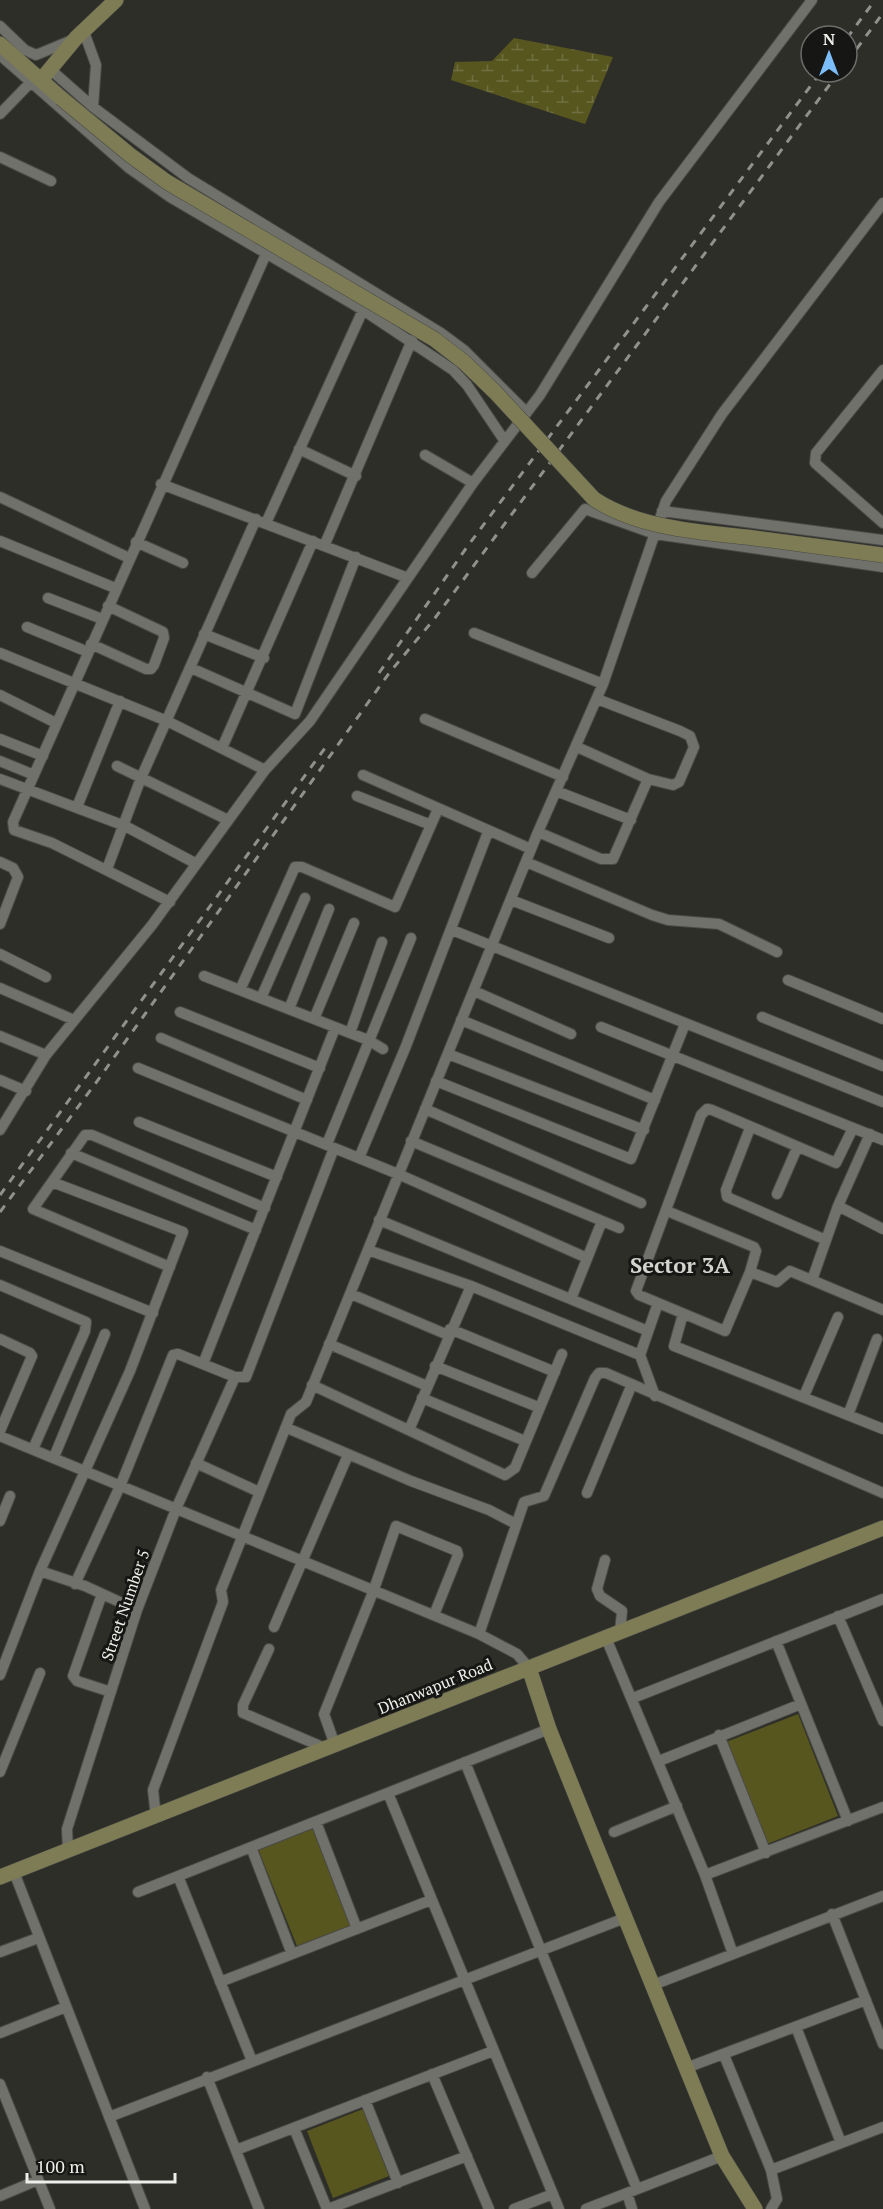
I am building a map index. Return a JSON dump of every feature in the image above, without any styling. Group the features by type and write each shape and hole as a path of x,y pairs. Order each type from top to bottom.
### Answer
{"street":[{"path":"0,114 41,78 116,0"},
{"path":"0,1130 46,1055 170,902 195,863 265,770 310,721 473,483 540,394 659,202 812,0"},
{"path":"0,26 25,50 36,55 80,35"},
{"path":"80,35 96,65 93,107"},
{"path":"0,44 61,98 130,155 167,182 434,339 464,362 594,499 608,508 636,518 707,532 883,555"},
{"path":"0,56 93,107 188,178 441,333 464,350 526,412"},
{"path":"41,78 129,168 211,223 412,340 460,378 504,440"},
{"path":"0,157 51,181"},
{"path":"156,1817 152,1798 153,1790 223,1602 221,1590 241,1537 294,1410 306,1402 538,832 597,699 662,511 722,414 883,203"},
{"path":"170,902 52,843 14,830 13,822 161,484 266,254"},
{"path":"322,287 328,264"},
{"path":"107,869 125,826 141,778 204,634 299,449 363,310"},
{"path":"325,544 356,476 412,340"},
{"path":"883,370 816,453 815,462 883,523"},
{"path":"299,449 356,476"},
{"path":"425,455 473,483"},
{"path":"161,484 325,544 408,578"},
{"path":"0,497 129,558"},
{"path":"532,573 585,509 655,534 883,567"},
{"path":"662,511 883,540"},
{"path":"222,748 264,658 313,541"},
{"path":"136,542 183,563"},
{"path":"2,546 115,588"},
{"path":"295,714 356,557"},
{"path":"48,598 102,620"},
{"path":"27,627 151,669 164,638 163,633 108,606"},
{"path":"474,633 603,684"},
{"path":"204,634 264,658"},
{"path":"0,653 167,721 265,770"},
{"path":"191,668 310,721"},
{"path":"0,695 56,723"},
{"path":"577,747 648,779 673,785 679,782 694,747 694,741 680,731 597,699"},
{"path":"77,807 120,701"},
{"path":"425,719 563,777"},
{"path":"0,739 43,756"},
{"path":"0,761 34,775"},
{"path":"117,766 228,820"},
{"path":"363,775 531,849"},
{"path":"0,779 125,826 195,863"},
{"path":"538,832 608,860 616,855 648,779"},
{"path":"556,791 632,820"},
{"path":"357,796 431,825"},
{"path":"240,990 295,867 302,867 394,907 438,809"},
{"path":"359,1158 452,930 488,832"},
{"path":"0,862 13,868 18,876 0,924"},
{"path":"526,862 652,915 668,920 719,924 777,952"},
{"path":"261,998 305,898"},
{"path":"511,900 609,938"},
{"path":"289,1009 329,909"},
{"path":"314,1019 354,923"},
{"path":"452,930 883,1102"},
{"path":"330,1146 368,1040 411,938"},
{"path":"350,1033 382,942"},
{"path":"0,954 46,977"},
{"path":"204,976 368,1040 383,1049"},
{"path":"788,980 883,1019"},
{"path":"0,988 74,1020"},
{"path":"474,991 571,1034"},
{"path":"180,1012 320,1068"},
{"path":"762,1017 883,1066"},
{"path":"461,1020 655,1100"},
{"path":"436,1081 627,1160 634,1157 685,1024"},
{"path":"601,1027 883,1140"},
{"path":"203,1364 335,1028"},
{"path":"0,1036 46,1055"},
{"path":"161,1038 307,1100"},
{"path":"448,1054 644,1130"},
{"path":"138,1068 398,1173 587,1258"},
{"path":"0,1080 26,1091"},
{"path":"425,1109 640,1203"},
{"path":"667,1211 754,1247 757,1255 725,1331 658,1303 636,1291 704,1111 712,1110 797,1148 837,1163 853,1128"},
{"path":"139,1122 277,1177"},
{"path":"750,1128 726,1190 727,1197 826,1240"},
{"path":"170,1267 33,1209 82,1138 89,1134 265,1208"},
{"path":"812,1280 838,1206 870,1134"},
{"path":"411,1141 619,1228"},
{"name":"Street Number 5","path":"68,1850 67,1829 137,1610 176,1509 236,1377 246,1377 330,1146"},
{"path":"777,1194 797,1148"},
{"path":"71,1154 256,1230"},
{"path":"0,1675 40,1571 86,1471 153,1313 183,1232 52,1182"},
{"path":"838,1206 883,1229"},
{"path":"379,1220 648,1331"},
{"path":"571,1299 602,1221"},
{"path":"368,1250 471,1286 640,1355"},
{"path":"0,1251 153,1313"},
{"path":"750,1272 772,1282 781,1280 786,1272 812,1280 883,1310"},
{"path":"0,1285 86,1322 85,1331 33,1449"},
{"path":"409,1430 449,1332 471,1286"},
{"path":"351,1294 555,1372"},
{"path":"655,1396 640,1355 658,1303"},
{"path":"683,1314 674,1346 804,1396 883,1430"},
{"path":"804,1396 837,1317"},
{"path":"54,1457 105,1334"},
{"path":"0,1339 32,1356 0,1434 241,1537 479,1634 517,1654 529,1668 549,1729 722,2156 755,2209"},
{"path":"848,1414 877,1339"},
{"path":"329,1344 427,1386"},
{"path":"75,1584 121,1484 173,1355 178,1354 236,1377"},
{"path":"312,1385 506,1475 515,1468 538,1407 562,1354"},
{"path":"435,1366 538,1407"},
{"path":"479,1634 524,1502 544,1496 599,1373 606,1373 883,1492"},
{"path":"587,1493 632,1384"},
{"path":"422,1398 525,1441"},
{"path":"287,1428 348,1455 489,1510 516,1524"},
{"path":"274,1627 304,1563 348,1455"},
{"path":"196,1463 260,1492"},
{"path":"0,1521 10,1496"},
{"path":"330,1747 324,1714 374,1592 396,1526 454,1548 458,1555 434,1615"},
{"name":"Dhanwapur Road","path":"7,1875 883,1528"},
{"path":"605,1560 597,1589 600,1596 622,1611 613,1635 633,1698 705,1875 733,1954"},
{"path":"40,1571 137,1610"},
{"path":"102,1594 73,1676 77,1682 111,1692"},
{"path":"633,1698 883,1599"},
{"path":"838,1616 883,1721"},
{"path":"776,1641 848,1821"},
{"path":"269,1649 243,1705 243,1713 330,1747"},
{"path":"0,1772 40,1673"},
{"path":"659,1761 801,1704"},
{"path":"138,1892 549,1729"},
{"path":"719,1736 766,1853"},
{"path":"465,1762 540,1949 632,2191 632,2209"},
{"path":"388,1793 559,2209"},
{"path":"614,1832 677,1806"},
{"path":"705,1875 883,1807"},
{"path":"316,1822 357,1929"},
{"path":"251,1848 292,1954"},
{"path":"7,1875 38,1938 145,2209"},
{"path":"178,1876 252,2061"},
{"path":"653,1985 883,1896"},
{"path":"220,1982 431,1900"},
{"path":"832,1914 883,2044"},
{"path":"109,2117 207,2077 624,1918"},
{"path":"0,1952 38,1938"},
{"path":"686,2068 866,2000"},
{"path":"0,2033 66,2007"},
{"path":"796,2027 841,2143"},
{"path":"236,2150 493,2051"},
{"path":"724,2055 771,2170 777,2199 771,2209"},
{"path":"432,2074 489,2209"},
{"path":"207,2077 258,2209"},
{"path":"0,2084 4,2107 39,2180 50,2209"},
{"path":"365,2100 398,2182"},
{"path":"771,2170 883,2127"},
{"path":"294,2128 327,2209 467,2156"},
{"path":"586,2209 722,2156"},
{"path":"0,2196 39,2180"},
{"path":"514,2209 553,2194"}],"green space":[{"path":"514,38 613,57 585,124 451,80 455,62 492,61"},
{"path":"798,1714 838,1816 767,1844 726,1742"},
{"path":"313,1828 352,1925 297,1946 258,1849"},
{"path":"363,2109 389,2176 333,2198 307,2131"}],"railway":[{"path":"857,24 875,0"},
{"path":"859,46 883,13"},
{"path":"379,673 467,547 812,84"},
{"path":"0,1212 95,1084 390,672 435,618 830,84"},
{"path":"0,1195 325,748"}],"district":[{"name":"Sector 3A","path":"680,1265"}]}
